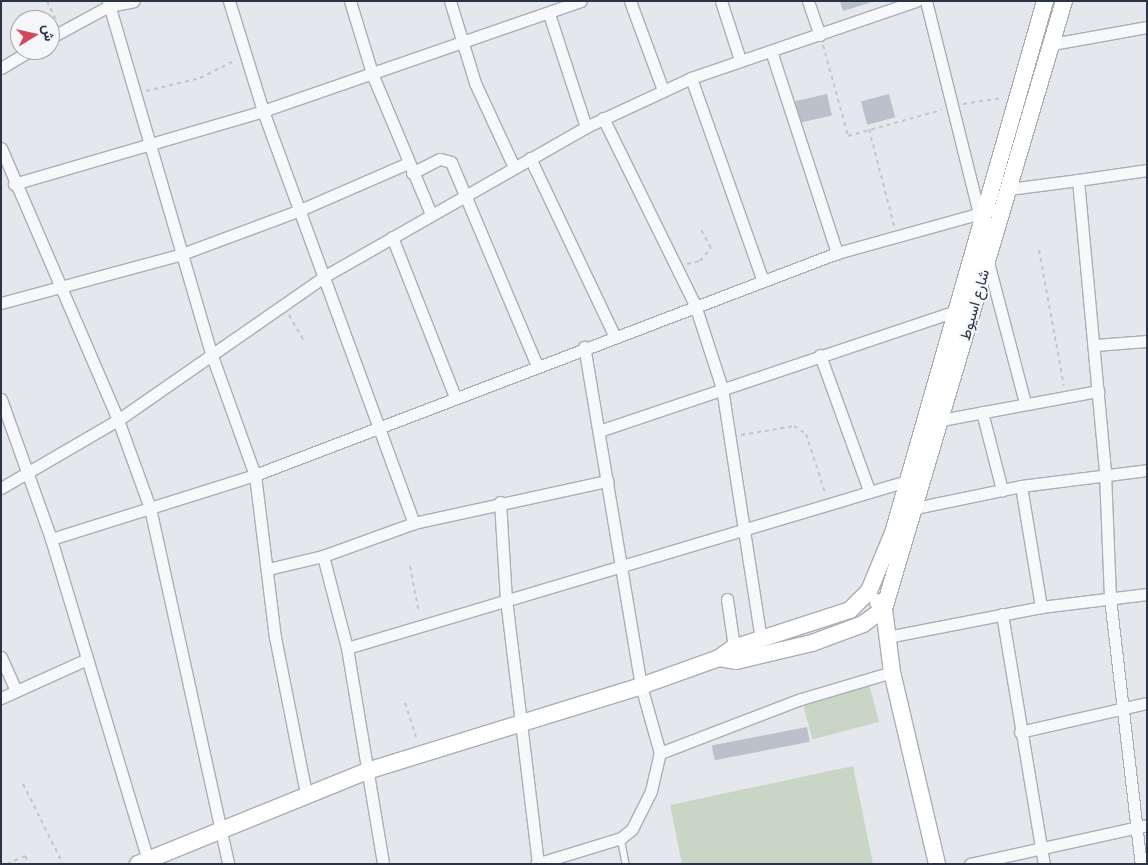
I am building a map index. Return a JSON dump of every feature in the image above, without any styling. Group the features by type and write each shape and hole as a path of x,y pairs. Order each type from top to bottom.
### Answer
{"street":[{"path":"61,31 109,4 134,1"},
{"path":"229,1 263,111 326,276 378,427 414,523"},
{"path":"350,1 373,76 410,168 431,214"},
{"path":"450,1 461,46 514,167"},
{"path":"14,184 153,147 373,76 550,14 580,1"},
{"path":"630,1 663,90"},
{"path":"721,1 740,60"},
{"path":"808,1 820,35"},
{"path":"1,488 29,475 118,420 211,352 326,276 431,214 586,127 691,78 740,60 820,35 899,4 916,1"},
{"path":"51,539 255,475 537,366 614,334 837,253 896,234 983,212 926,1"},
{"name":"شارع اسيوط","path":"869,591 907,481 958,310 983,212 1020,96 1045,1"},
{"name":"شارع اسيوط","path":"884,609 1064,1"},
{"path":"109,4 134,94 153,147 211,352 255,475 275,637 306,794"},
{"path":"550,14 586,127"},
{"path":"1052,44 1147,27"},
{"path":"771,50 837,253"},
{"path":"1,68 14,60"},
{"path":"691,78 763,281"},
{"path":"603,118 695,305 722,388 742,528 762,639"},
{"path":"1,148 14,184 118,420 150,508 228,864"},
{"path":"530,158 614,334"},
{"path":"1,303 182,254 410,168 448,159 537,366"},
{"path":"1009,190 1147,170"},
{"path":"1078,180 1105,473 1110,598 1122,707 1141,826 1141,864"},
{"path":"392,237 455,398"},
{"path":"988,261 1025,403"},
{"path":"599,431 958,310"},
{"path":"1094,345 1147,341"},
{"path":"500,502 506,599 519,720 538,864 621,838 643,808 660,753 641,686 584,347"},
{"path":"820,355 869,490"},
{"path":"941,420 1098,391"},
{"path":"1,399 51,539 87,659 143,862 219,829 367,771 519,720 641,686 719,658 812,643 863,624 884,609"},
{"path":"982,412 1002,490"},
{"path":"915,508 1021,486 1105,473 1147,470"},
{"path":"268,569 323,556 414,523 500,502 607,481"},
{"path":"347,648 506,599 620,567 828,502 907,481"},
{"path":"1021,486 1041,607"},
{"path":"323,556 347,648 383,864"},
{"path":"735,654 762,639 850,610 869,591 884,609 892,672 937,864"},
{"path":"850,610 863,624 886,633 1041,607 1147,594"},
{"path":"726,599 735,654"},
{"path":"1002,614 1020,732 1044,864"},
{"path":"1,657 16,691"},
{"path":"1,698 87,659"},
{"path":"660,753 801,699 892,672"},
{"path":"1020,732 1122,707 1147,703"},
{"path":"970,864 1141,826"}],"lane":[{"path":"621,838 626,864"}],"path":[{"path":"47,1 61,31"},
{"path":"820,35 848,136 955,106 1020,96"},
{"path":"134,94 200,78 245,57"},
{"path":"869,129 896,234"},
{"path":"675,267 700,261 711,248 701,229"},
{"path":"1039,250 1066,396"},
{"path":"283,304 304,341"},
{"path":"730,437 794,426 806,434 828,502"},
{"path":"410,566 421,626"},
{"path":"405,703 420,753"},
{"path":"24,784 63,864"},
{"path":"7,864 25,856 29,864"}],"green space":[{"path":"869,684 879,722 812,740 802,702"},
{"path":"853,766 873,864 682,864 670,805"}],"building":[{"path":"840,1 872,1 872,2 843,11"},
{"path":"827,94 832,115 798,123 793,102"},
{"path":"889,94 895,117 867,125 861,102"},
{"path":"807,727 810,742 715,760 712,746"}]}
